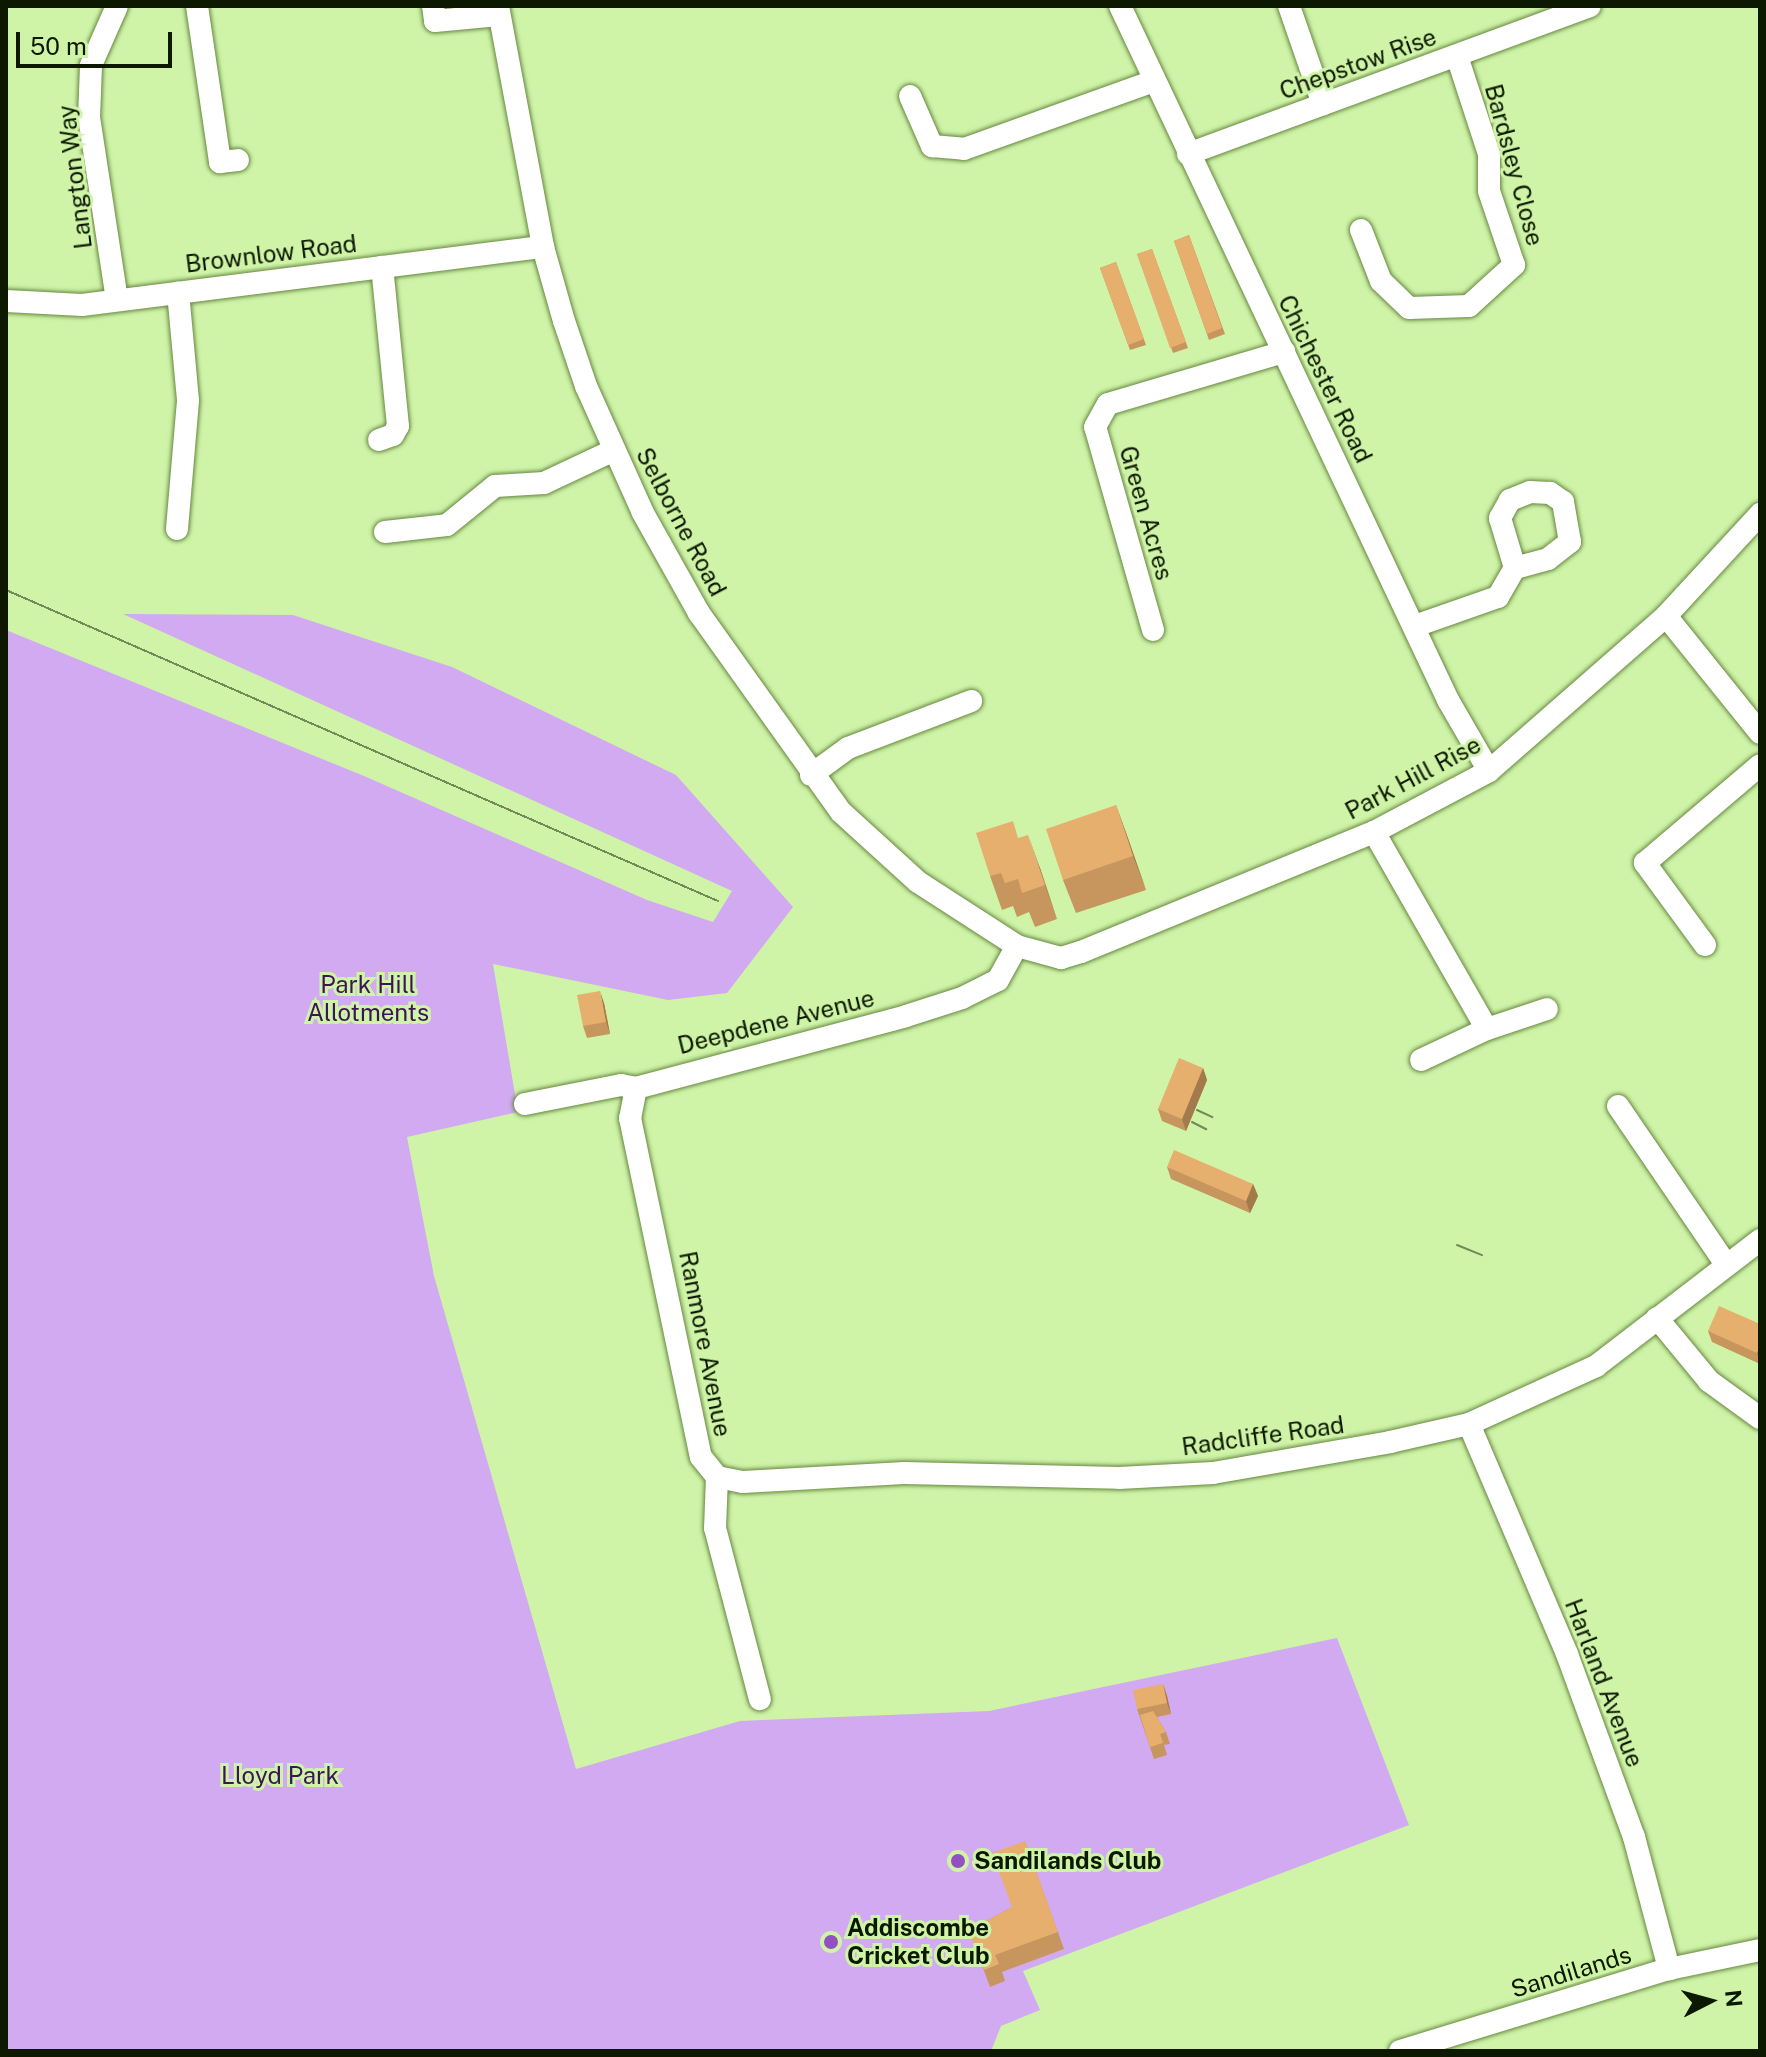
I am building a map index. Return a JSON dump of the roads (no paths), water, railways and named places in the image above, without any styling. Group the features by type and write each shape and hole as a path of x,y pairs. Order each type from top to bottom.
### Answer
{"street":[{"name":"Langton Way","path":"117,6 91,65 89,118 117,300"},
{"path":"197,6 220,162 238,160"},
{"path":"433,6 435,21 498,10"},
{"name":"Chichester Road","path":"1120,6 1448,700 1489,771"},
{"path":"1289,6 1323,104"},
{"name":"Chepstow Rise","path":"1188,154 1579,8"},
{"name":"Selborne Road","path":"498,10 543,247 577,360 614,450 699,613 811,775 841,812 918,882 1017,946"},
{"name":"Bardsley Close","path":"1361,230 1381,281 1409,308 1469,306 1514,265 1489,191 1489,154 1457,56"},
{"path":"910,96 932,146 964,149 1154,81"},
{"name":"Brownlow Road","path":"6,301 52,307 543,247"},
{"path":"379,440 393,435 398,426 382,267"},
{"path":"177,529 188,400 178,292"},
{"name":"Green Acres","path":"1153,630 1095,427 1108,404 1284,352"},
{"path":"385,532 447,525 495,486 544,483 614,450"},
{"name":"Park Hill Rise","path":"1017,946 1061,958 1081,952 1374,832 1489,771 1666,616 1760,514"},
{"path":"1415,626 1498,597 1515,568"},
{"path":"1666,616 1760,733"},
{"path":"811,775 864,741 971,701"},
{"path":"1705,945 1645,863 1760,765"},
{"path":"1374,832 1487,1029"},
{"name":"Deepdene Avenue","path":"525,1104 621,1085 636,1088 962,998 998,980 1017,946"},
{"path":"1421,1060 1487,1029 1547,1009"},
{"name":"Ranmore Avenue","path":"636,1088 630,1118 701,1457 717,1477"},
{"path":"1618,1106 1725,1263"},
{"name":"Radcliffe Road","path":"717,1477 743,1482 904,1473 1119,1478 1213,1473 1469,1424 1596,1366 1725,1263 1760,1240"},
{"path":"1657,1318 1709,1381 1760,1418"},
{"name":"Harland Avenue","path":"1469,1424 1577,1682 1634,1837 1669,1969"},
{"path":"717,1477 715,1528 760,1699"},
{"name":"Sandilands","path":"1400,2051 1669,1969 1760,1950"}],"tram line":[{"path":"6,590 718,901"},
{"path":"1197,1110 1212,1117"},
{"path":"1192,1122 1206,1129"},
{"path":"1457,1245 1482,1255"}],"place":[{"name":"Sandilands Club","path":"958,1861"},
{"name":"Addiscombe Cricket Club","path":"831,1942"}],"park label":[{"name":"Park Hill Allotments","path":"368,999"},
{"name":"Lloyd Park","path":"280,1776"}]}
